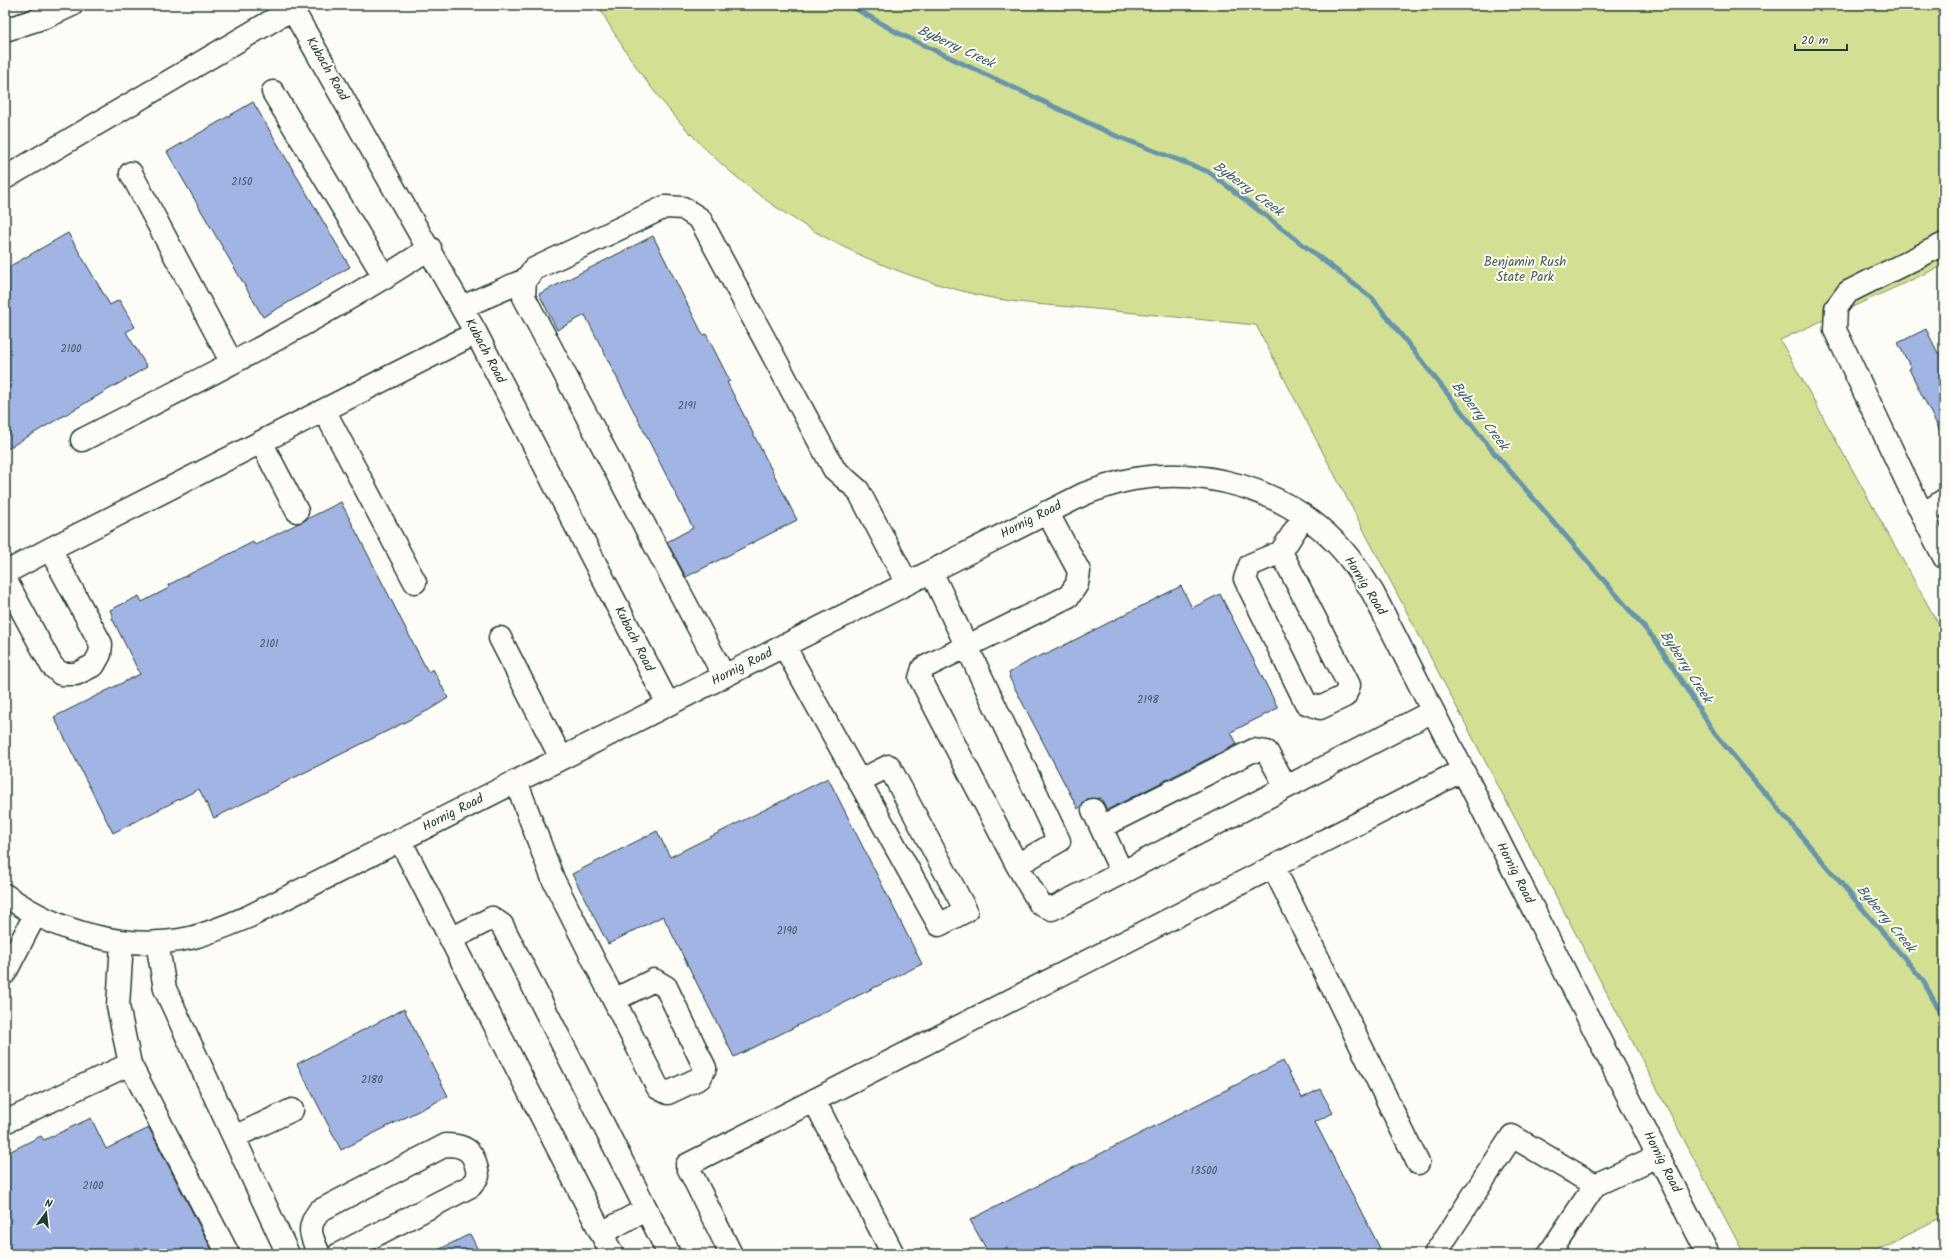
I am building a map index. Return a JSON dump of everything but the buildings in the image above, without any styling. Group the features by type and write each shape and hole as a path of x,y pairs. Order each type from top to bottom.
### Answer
{"street":[{"path":"5,30 48,16 72,5"},
{"path":"5,178 291,7"},
{"name":"Kubach Road","path":"291,7 430,248 462,307 668,704"},
{"path":"273,92 385,278"},
{"path":"131,173 232,363"},
{"path":"462,307 525,280 534,269 665,206 683,208 700,220 834,469 858,490 907,583"},
{"path":"1944,244 1848,292 1836,308 1835,318 1835,330 1944,557"},
{"path":"82,440 232,363 385,278 430,248"},
{"path":"525,280 524,297 724,676"},
{"path":"5,573 476,333"},
{"path":"324,410 415,582"},
{"path":"261,442 297,511"},
{"name":"Hornig Road","path":"5,895 35,915 59,926 87,935 122,942 157,942 190,938 250,916 1084,494 1109,485 1133,479 1181,475 1220,480 1252,489 1275,499 1304,516 1335,542 1363,577 1373,593 1708,1254"},
{"path":"1926,522 1932,510 1944,500"},
{"path":"1047,512 1079,571 1077,584 1069,596 923,668 920,678 1017,865 1040,904 1052,909 1433,711"},
{"path":"1281,552 1349,685 1345,696 1320,708 1306,703 1245,579 1250,565 1281,552 1304,516"},
{"path":"5,579 52,666 61,674 76,674 94,665 100,654 101,644 50,549"},
{"path":"931,571 1059,841 1017,865"},
{"path":"500,638 561,758"},
{"path":"784,645 859,781 939,925 966,911 888,766 859,781"},
{"path":"1122,873 1097,818 1254,750 1267,752 1286,787"},
{"path":"731,1254 686,1165 1463,770"},
{"path":"516,781 553,879 658,1088 668,1093 700,1078 705,1068 666,987 654,980 614,1000"},
{"path":"400,840 612,1254"},
{"path":"1273,866 1418,1162"},
{"path":"6,967 35,915"},
{"path":"451,939 492,918 502,925 669,1254"},
{"path":"122,942 118,1006 130,1064 228,1254"},
{"path":"157,942 165,989 288,1254"},
{"path":"5,1122 130,1064"},
{"path":"814,1100 893,1254"},
{"path":"234,1137 292,1110"},
{"path":"1435,1254 1512,1136 1595,1186"},
{"path":"319,1254 311,1235 312,1221 319,1211 446,1145 461,1145 468,1151 476,1164 478,1176 471,1186 339,1254"},
{"path":"1549,1254 1595,1186 1658,1156"},
{"path":"602,1233 646,1209"}],"green space":[{"name":"Benjamin Rush State Park","path":"598,5 1944,5 1944,265 1780,340 1944,634 1944,1216 1867,1254 1744,1254 1256,325 999,299 970,293 910,275 853,252 801,223 752,190 708,151 667,107 630,58"}],"waterway":[{"name":"Byberry Creek","path":"849,5 898,33 1114,135 1209,172 1372,298 1491,449 1656,641 1715,734 1922,979 1944,1019"}]}
